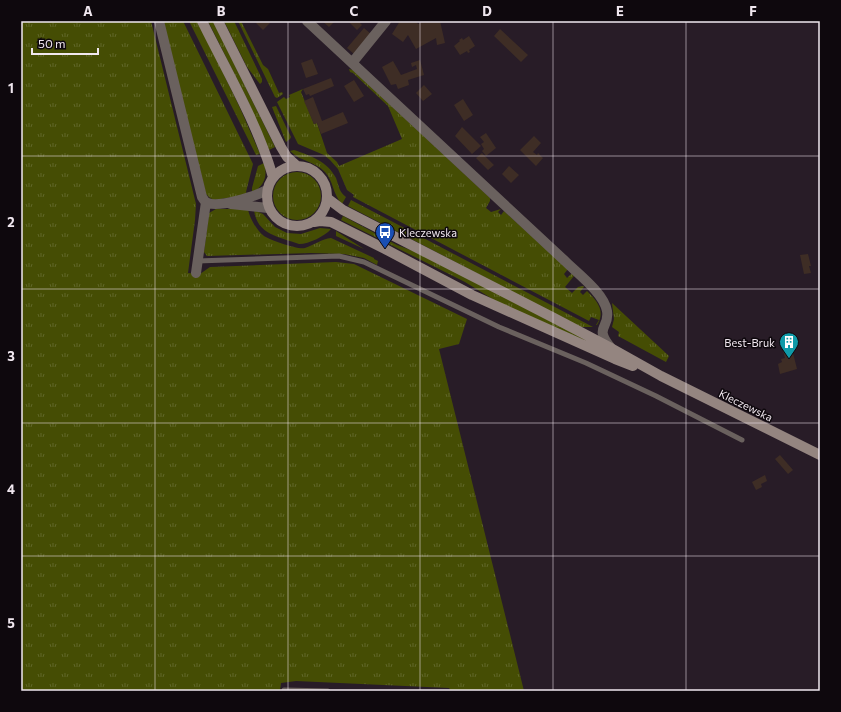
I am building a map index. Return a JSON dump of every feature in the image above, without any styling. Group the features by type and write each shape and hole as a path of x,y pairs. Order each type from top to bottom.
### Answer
{"main road":[{"path":"202,21 245,105 268,159 273,177"},
{"path":"218,21 287,157 297,166"},
{"path":"297,166 313,170 319,176 325,186 327,198 323,212 314,222 303,226 288,226 279,222 268,208 266,199 267,190 273,177 284,169 297,166"},
{"name":"Kleczewska","path":"327,198 343,210 586,334 661,376 820,455"},
{"name":"Kleczewska","path":"314,222 331,222 472,295 615,359 661,376"}],"street":[{"path":"159,21 202,197 206,202 213,204 227,203 250,197 267,190"},
{"path":"307,21 544,241 594,290 604,302 607,311 602,330 604,337 611,348"},
{"path":"352,63 386,21"},
{"path":"196,273 206,202"},
{"path":"227,203 268,208"},
{"path":"586,334 602,330"}],"lane":[{"path":"197,261 339,256 364,262 499,327 586,363 656,396 742,440"},
{"path":"284,691 328,691"}],"green space":[{"path":"21,21 151,21 196,204 188,273 200,274 210,267 336,262 354,264 467,319 459,344 439,349 524,691 451,691 449,688 296,681 281,683 280,691 21,691"},
{"path":"163,21 183,21 253,164 246,192 247,195 214,200 206,194"},
{"path":"189,21 198,21 240,108 260,154 256,155"},
{"path":"208,21 213,21 275,147 269,150 248,101"},
{"path":"224,21 234,21 262,79 260,84 247,67"},
{"path":"238,21 241,21 263,65 268,69 279,93 282,92 283,94 277,98 275,97"},
{"path":"349,69 353,70 490,198 486,208 491,212 501,209 498,212 501,215 504,211 568,269 564,274 567,278 572,273 574,276 565,287 572,293 578,287 583,286 584,287 580,292 583,295 587,291 597,302 601,315 600,320 597,325 599,320 591,317 589,321 353,197 354,195 347,190 338,169 330,160 324,155 298,144 277,102 284,97 286,99 290,97 289,95 303,89 301,92 314,124 317,123 327,153 337,162 339,166 402,139 388,106 353,73 350,72"},
{"path":"276,106 291,137 286,142 272,107"},
{"path":"294,150 318,160 328,167 336,178 341,191 346,197 342,204 336,196 330,180 325,172 321,168 294,155 290,151"},
{"path":"264,163 266,173 264,181 260,187 252,193 258,166"},
{"path":"297,172 306,174 314,179 319,187 321,196 319,205 314,213 306,218 297,220 288,218 280,213 275,205 273,196 275,187 280,179 288,174"},
{"path":"351,200 593,327 580,327 348,206"},
{"path":"216,209 248,209 252,220 259,231 267,238 278,242 296,248 305,248 331,238 374,258 378,261 377,265 364,258 344,254 311,253 207,256 204,252 209,213"},
{"path":"254,210 263,214 275,227 287,233 301,234 320,228 331,229 316,239 307,243 299,244 270,234 260,225"},
{"path":"343,216 397,245 421,254 618,355 499,303 465,282 341,220"},
{"path":"336,231 364,249 336,236"},
{"path":"612,303 669,356 666,362 618,336 619,332 612,327 614,319"}],"building":[{"path":"258,21 268,21 270,23 263,30 256,23"},
{"path":"322,21 335,21 329,27"},
{"path":"348,21 361,21 360,23 362,25 357,30"},
{"path":"400,21 416,21 418,24 424,21 440,21 445,43 437,45 436,38 416,49 408,35 403,42 392,34"},
{"path":"364,28 371,34 354,54 347,48"},
{"path":"500,29 528,55 521,62 494,36"},
{"path":"469,36 475,46 469,50 470,52 468,53 467,51 460,55 454,46 462,38 463,40"},
{"path":"312,59 318,74 306,78 301,63"},
{"path":"420,60 424,75 408,80 409,85 398,89 396,84 391,85 382,67 393,61 401,75 417,69 416,65 412,67 411,63"},
{"path":"331,78 334,86 310,96 309,94 306,95 303,89"},
{"path":"354,80 364,96 354,102 344,86"},
{"path":"424,85 432,94 423,101 416,93"},
{"path":"313,97 322,121 343,112 348,123 321,134 317,123 314,124 304,101"},
{"path":"463,99 473,115 464,121 454,105"},
{"path":"462,127 481,146 472,154 455,136"},
{"path":"486,133 496,148 486,156 482,151 484,149 481,144 484,142 480,137"},
{"path":"534,136 541,143 533,152 537,155 538,153 543,158 536,166 520,150"},
{"path":"482,153 494,165 488,170 476,158"},
{"path":"509,166 519,175 511,183 502,174"},
{"path":"808,254 811,273 804,274 800,255"},
{"name":"Best-Bruk","path":"791,345 797,369 780,374 778,364 782,362 781,359 785,358 782,347"},
{"path":"780,455 793,470 788,474 775,459"},
{"path":"765,475 767,481 761,484 762,487 756,490 752,482"}],"place":[{"name":"Kleczewska","path":"385,249"},
{"name":"Best-Bruk","path":"789,359"}]}
